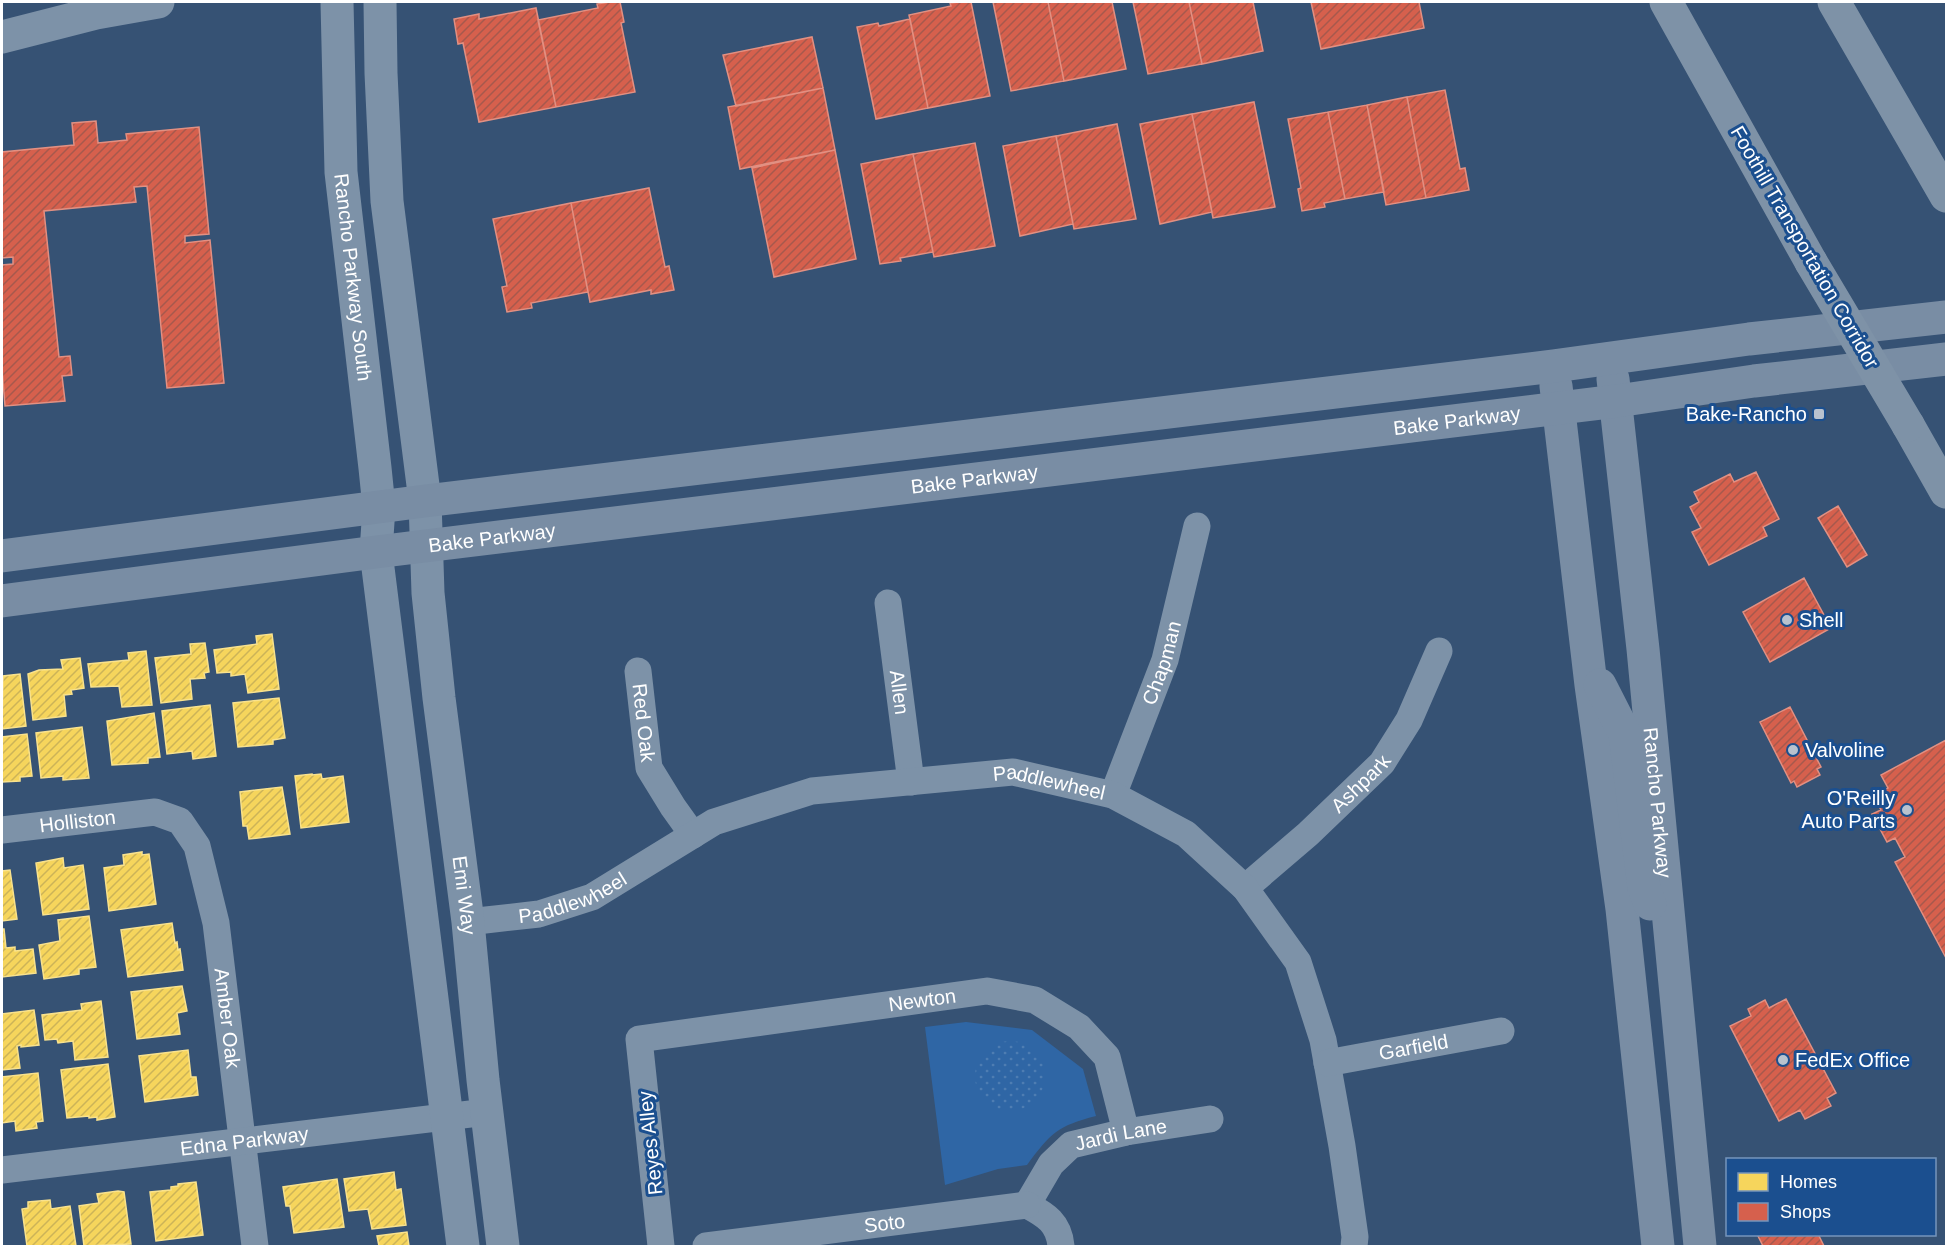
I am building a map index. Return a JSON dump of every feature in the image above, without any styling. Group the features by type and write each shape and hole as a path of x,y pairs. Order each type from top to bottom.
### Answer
{"highway":[{"name":"Foothill Transportation Corridor","path":"1666,2 1811,262 1947,492"},
{"path":"1834,2 1947,196"}],"main road":[{"path":"2,556 425,501 1554,366 1749,339 1947,317"},
{"name":"Rancho Parkway","path":"1610,359 1617,401 1700,1246"},
{"name":"Bake Parkway","path":"2,601 428,545 1947,359"},
{"path":"1554,366 1589,662 1622,909 1658,1246"},
{"path":"1589,662 1625,734 1644,888 1653,913 1669,916"}],"street":[{"path":"2,37 96,13 158,2"},
{"name":"Rancho Parkway South","path":"337,2 341,172 378,507 376,552"},
{"path":"380,2 387,201 425,501 428,545"},
{"name":"Chapman","path":"1113,795 1165,660 1197,526"},
{"name":"Emi Way","path":"428,545 428,593 439,698 468,922 503,1246"},
{"path":"376,552 463,1246"},
{"name":"Allen","path":"888,603 911,782"},
{"name":"Ashpark","path":"1245,888 1308,834 1382,764 1409,720 1439,651"},
{"name":"Red Oak","path":"639,671 649,768 693,835"},
{"name":"Paddlewheel","path":"468,922 539,914 592,897 714,822 812,791 1013,772 1113,795 1186,834 1245,888 1298,962 1323,1040 1342,1146 1355,1237 1354,1246"},
{"name":"Holliston","path":"2,830 155,812"},
{"name":"Amber Oak","path":"155,812 180,821 197,846 216,923 255,1246"},
{"name":"Newton","path":"639,1039 987,991 1035,1000 1079,1027 1107,1057 1126,1132"},
{"name":"Garfield","path":"1327,1063 1502,1031"},
{"name":"Reyes Alley","path":"639,1039 661,1246"},
{"name":"Edna Parkway","path":"2,1170 487,1113"},
{"name":"Jardi Lane","path":"1027,1205 1051,1164 1071,1145 1126,1132 1210,1119"},
{"path":"1027,1205 1048,1217 1060,1238 1061,1246"},
{"name":"Soto","path":"706,1246 1027,1205"}],"shaded area":[{"path":"966,1022 1032,1030 1083,1069 1096,1116 1063,1127 1042,1145 1027,1165 998,1169 945,1185 925,1027"},
{"path":"1010,1041 1023,1044 1035,1051 1042,1063 1045,1076 1042,1089 1035,1101 1023,1108 1010,1111 997,1108 985,1101 978,1089 975,1076 978,1063 985,1051 997,1044"}],"building: Homes":[{"path":"272,634 279,689 248,693 245,674 231,676 231,672 217,673 214,650 257,644 256,636"},
{"path":"205,643 209,672 204,673 205,678 190,679 192,699 161,703 155,658 191,654 190,644"},
{"path":"146,651 152,705 122,707 119,686 91,687 88,664 129,660 128,653"},
{"path":"80,658 84,688 71,690 72,694 64,695 66,716 33,720 28,674 39,670 63,669 61,660"},
{"path":"20,674 26,726 2,729 3,676"},
{"path":"279,698 285,738 273,740 273,744 238,747 233,703"},
{"path":"210,705 216,756 193,759 192,751 167,754 162,711"},
{"path":"154,713 160,757 148,758 148,763 112,765 107,721"},
{"path":"82,727 89,778 63,780 63,776 41,778 36,733"},
{"path":"27,734 32,776 20,777 20,781 2,782 2,737"},
{"path":"321,774 322,779 343,776 349,822 301,828 295,776"},
{"path":"282,787 290,834 249,839 247,826 243,826 240,792"},
{"path":"142,852 142,855 149,854 156,904 109,911 104,868 124,865 123,855"},
{"path":"63,858 64,868 83,865 89,909 43,915 36,863"},
{"path":"10,870 17,919 2,921 2,871"},
{"path":"89,916 96,967 79,969 79,974 44,979 39,945 60,941 58,920"},
{"path":"172,923 175,943 177,942 178,950 180,949 183,970 128,977 121,930"},
{"path":"2,929 4,929 6,948 15,947 15,951 33,949 36,973 2,977"},
{"path":"182,986 187,1011 177,1013 180,1034 137,1039 131,992"},
{"path":"101,1001 108,1057 75,1060 73,1041 58,1043 57,1039 45,1040 42,1015 82,1010 81,1004"},
{"path":"34,1010 39,1045 17,1046 20,1068 2,1070 2,1014"},
{"path":"188,1050 191,1077 196,1077 198,1095 145,1102 139,1056"},
{"path":"108,1064 115,1117 97,1120 97,1117 89,1118 89,1116 67,1118 61,1070"},
{"path":"38,1073 43,1121 36,1122 37,1128 16,1131 15,1121 2,1123 2,1077"},
{"path":"394,1172 396,1190 401,1189 406,1225 372,1229 368,1209 349,1211 344,1179"},
{"path":"337,1179 344,1227 294,1233 290,1206 286,1206 283,1187"},
{"path":"196,1182 203,1235 156,1241 150,1192 171,1190 171,1187 178,1186 178,1184"},
{"path":"124,1192 131,1244 84,1246 79,1206 99,1203 97,1194"},
{"path":"50,1200 51,1209 70,1206 76,1246 27,1246 22,1209 28,1208 28,1202"},
{"path":"407,1232 409,1246 379,1246 377,1236"}],"building: Shops":[{"path":"620,2 624,22 621,23 635,92 556,107 538,20 598,8 597,4"},
{"path":"971,2 990,96 928,108 909,15 951,6 950,3"},
{"path":"993,2 1048,2 1064,81 1011,91"},
{"path":"1048,2 1112,2 1126,69 1064,81"},
{"path":"1133,2 1189,2 1202,64 1148,74"},
{"path":"1189,2 1253,2 1263,51 1202,64"},
{"path":"1311,2 1419,2 1424,28 1321,49"},
{"path":"536,8 556,107 479,122 463,43 458,44 454,19 479,14 479,19"},
{"path":"910,19 928,108 876,119 857,27 878,23 879,26"},
{"path":"812,37 823,88 736,106 723,55"},
{"path":"823,88 835,150 740,169 728,107"},
{"path":"1445,90 1460,169 1465,168 1469,190 1426,198 1407,97"},
{"path":"1407,97 1426,198 1386,205 1367,105"},
{"path":"1254,102 1275,207 1213,218 1192,114"},
{"path":"1367,105 1384,192 1345,199 1328,112"},
{"path":"1328,112 1345,199 1324,203 1325,207 1302,211 1298,189 1301,188 1288,119"},
{"path":"1192,114 1212,212 1160,224 1140,124"},
{"path":"96,121 98,143 127,140 126,134 199,127 209,234 185,236 185,243 210,240 224,383 167,388 147,186 134,187 136,202 44,211 59,357 70,356 72,375 62,376 65,401 5,406 2,369 2,265 13,264 13,257 2,258 2,152 74,145 72,123"},
{"path":"1117,124 1136,219 1074,229 1056,136"},
{"path":"1056,136 1073,224 1020,236 1003,146"},
{"path":"975,143 995,246 934,257 913,154"},
{"path":"835,150 856,259 774,277 752,168"},
{"path":"913,154 933,252 880,264 861,164"},
{"path":"649,188 665,267 669,266 674,290 651,294 651,290 590,302 571,203"},
{"path":"571,203 588,292 531,303 532,308 507,312 502,287 507,286 493,219"},
{"path":"1756,472 1779,519 1763,527 1767,536 1709,565 1692,532 1701,528 1690,507 1699,502 1694,492 1730,474 1734,482"},
{"path":"1838,506 1867,555 1847,567 1818,518"},
{"name":"Shell","path":"1804,578 1831,628 1770,662 1743,612"},
{"name":"Valvoline","path":"1790,707 1821,767 1817,769 1820,775 1797,787 1794,781 1791,783 1760,722"},
{"path":"1946,740 1946,958 1895,862 1905,857 1895,838 1887,842 1872,814 1881,810 1873,796 1888,788 1881,775"},
{"name":"FedEx Office","path":"1786,999 1836,1093 1827,1098 1831,1106 1805,1119 1800,1110 1779,1121 1730,1026 1751,1016 1748,1009 1765,1000 1769,1008"},
{"path":"1758,1236 1819,1236 1824,1246 1763,1246"}],"place":[{"name":"Bake-Rancho","path":"1819,414"},
{"name":"Shell","path":"1787,620"},
{"name":"Valvoline","path":"1793,750"},
{"name":"O'Reilly Auto Parts","path":"1907,810"},
{"name":"FedEx Office","path":"1783,1060"}]}
